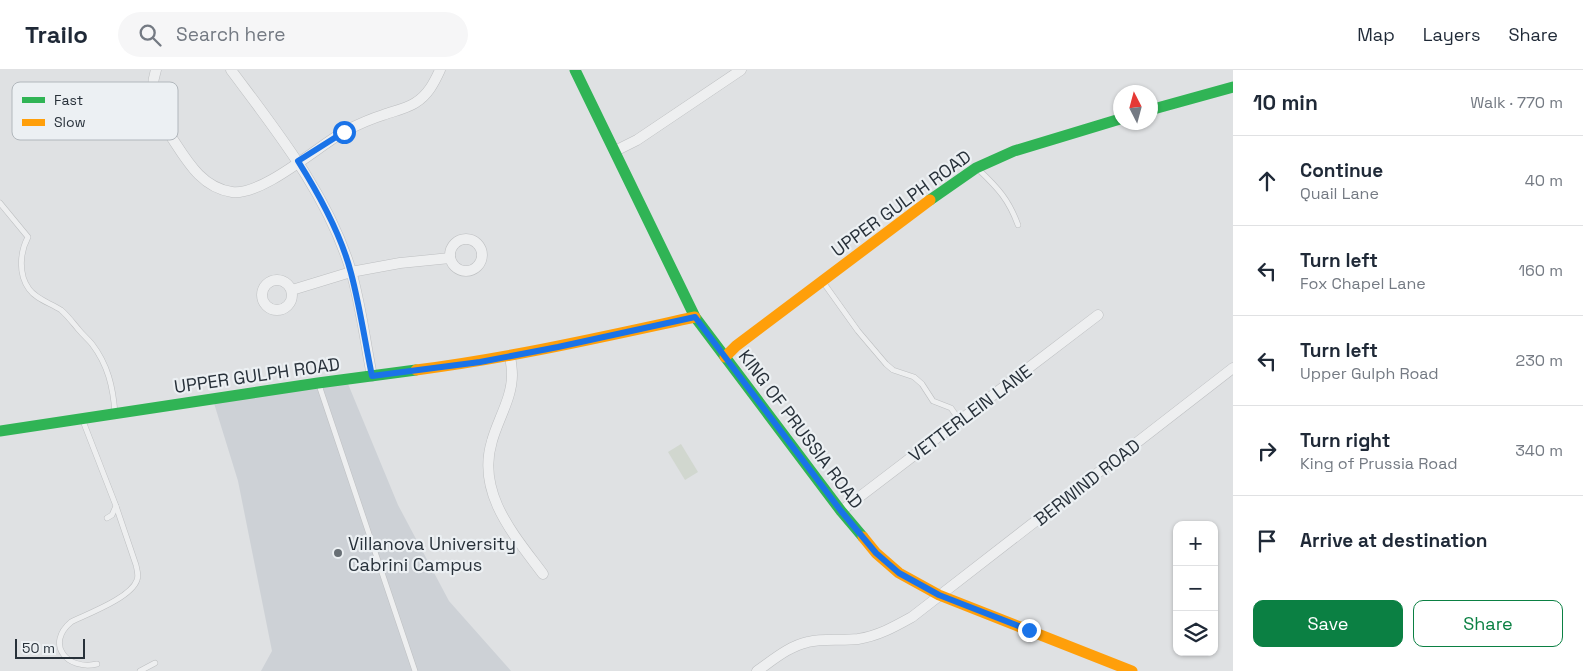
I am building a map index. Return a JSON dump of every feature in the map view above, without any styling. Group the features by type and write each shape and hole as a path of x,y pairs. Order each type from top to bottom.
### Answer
{"street":[{"path":"231,70 298,161 330,219 351,272 372,376"},
{"path":"174,140 187,161 206,182 232,192 252,190 268,182 351,128 414,104 430,89 440,70"},
{"name":"KING OF PRUSSIA ROAD","path":"575,70 695,317 841,511 876,553 899,573 939,595 1132,671"},
{"path":"615,151 637,140 741,70"},
{"path":"1158,108 1233,87"},
{"name":"UPPER GULPH ROAD","path":"725,357 736,346 954,182 976,168 1014,151 1113,121"},
{"path":"292,290 351,272 400,263 450,258"},
{"name":"VETTERLEIN LANE","path":"841,511 1098,315"},
{"name":"UPPER GULPH ROAD","path":"0,430 318,383 480,362 695,317"},
{"path":"510,356 511,385 492,441 488,459 488,477 492,495 512,532 544,574"},
{"name":"BERWIND ROAD","path":"757,671 769,668 791,648 807,642 830,639 857,640 880,634 912,617 1233,368"}],"lane":[{"path":"976,168 1006,198 1018,225"},
{"path":"0,203 28,237 21,254 24,279 28,288 33,294 61,310 91,342 102,359 110,379 115,413"},
{"path":"823,282 858,331 886,364 893,370 914,377 922,384 934,401 951,408 960,421"},
{"path":"318,383 415,671"},
{"path":"82,418 116,506 136,565 137,581 120,598 71,622 61,633 59,647 61,656 68,665 84,670 97,664"},
{"path":"107,518 112,515 116,506"},
{"path":"140,671 155,663"}],"shaded area":[{"name":"Villanova University Cabrini Campus","path":"346,379 398,505 449,601 511,671 261,671 272,651 238,481 213,400"},
{"path":"681,444 698,472 685,480 668,452"}],"traffic: fast":[{"path":"575,70 695,317 841,511 863,537"},
{"path":"1158,108 1233,87"},
{"path":"930,200 976,168 1014,151 1113,121"},
{"path":"0,431 416,370"}],"traffic: slow":[{"path":"725,357 736,346 930,200"},
{"path":"416,370 521,353 695,317"},
{"path":"863,537 876,553 899,573 939,595 1132,671"}],"place":[{"name":"Villanova University Cabrini Campus","path":"338,553"}],"route":[{"path":"344,132 298,161 315,189 344,250 357,298 372,376 480,362 695,317 841,511 876,553 899,573 939,595 1029,630"}]}
